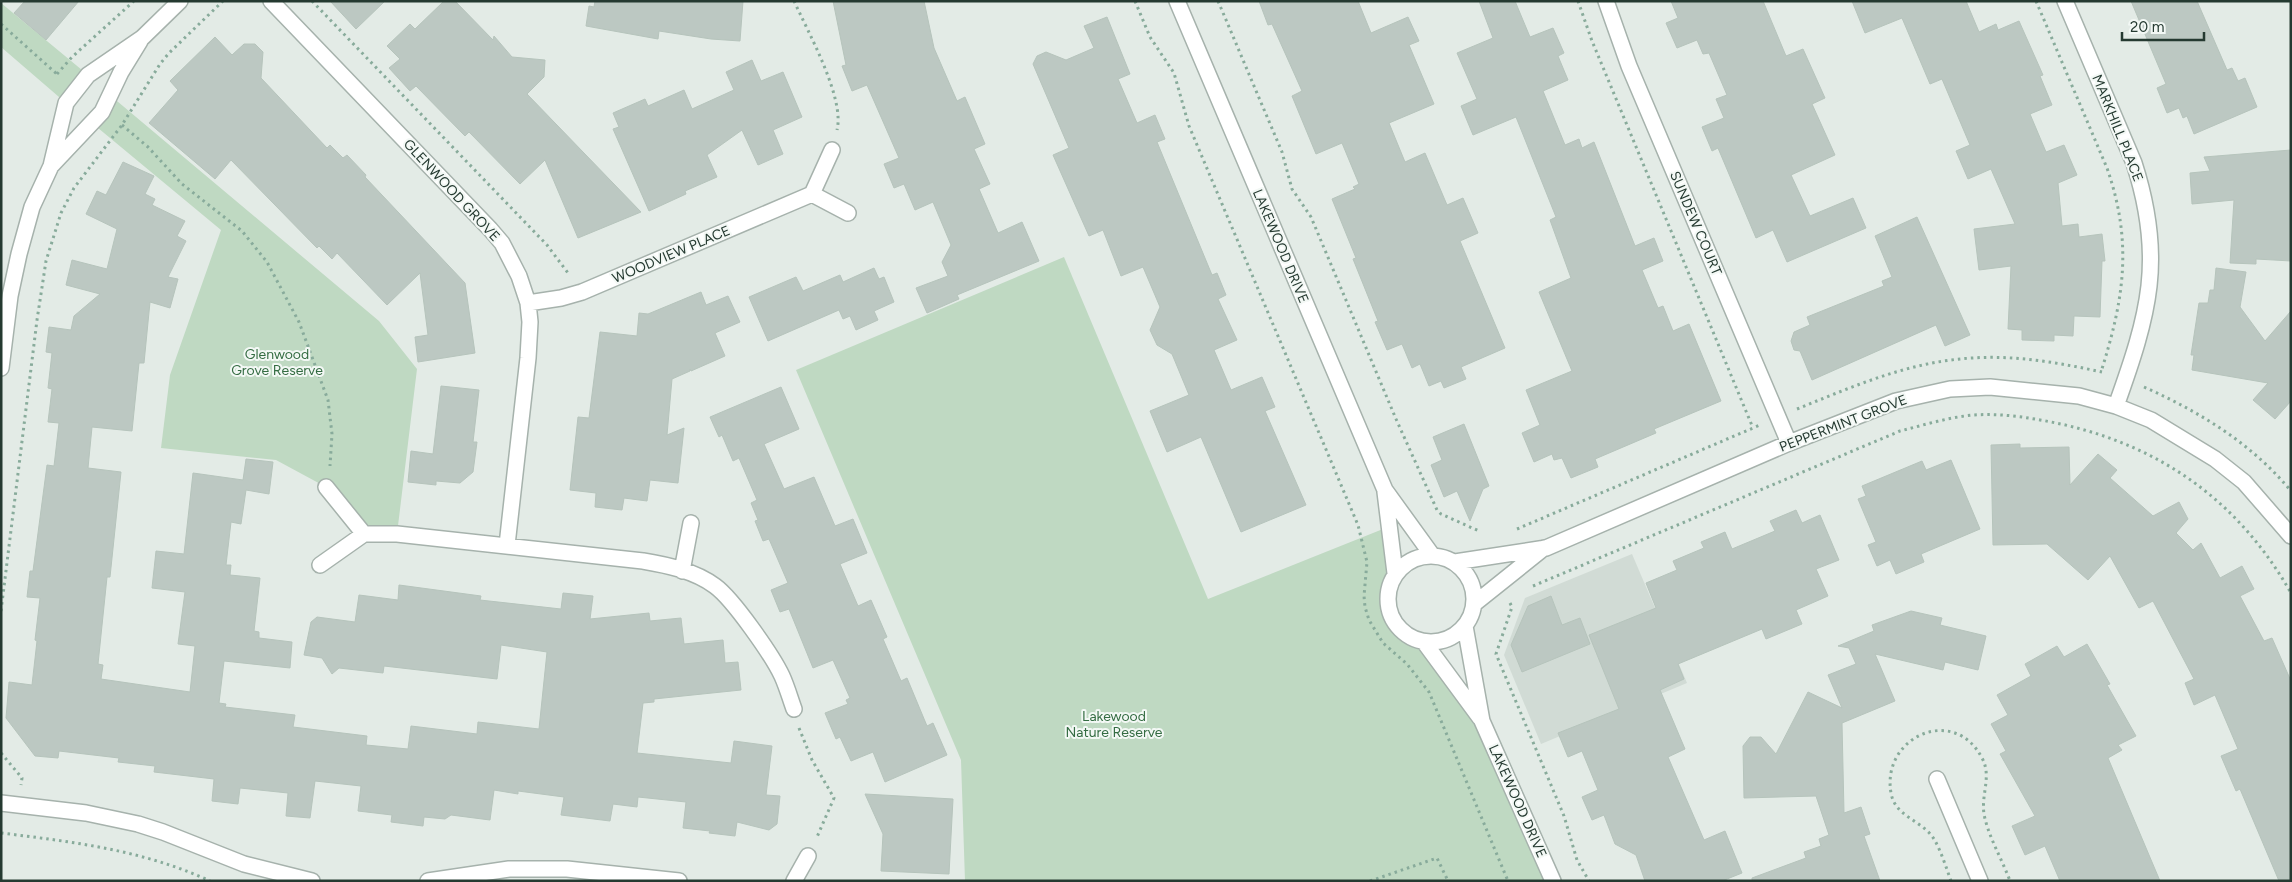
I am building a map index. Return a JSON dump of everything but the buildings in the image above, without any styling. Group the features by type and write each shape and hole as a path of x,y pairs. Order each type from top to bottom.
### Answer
{"street":[{"path":"1,368 10,296 19,254 32,207 51,166 66,103 93,71 142,38 180,1"},
{"name":"GLENWOOD GROVE","path":"271,1 490,229 511,260 528,304 530,322 528,358 507,545"},
{"name":"LAKEWOOD DRIVE","path":"1177,1 1385,490 1432,555"},
{"name":"SUNDEW COURT","path":"1606,1 1629,66 1789,443"},
{"name":"MARKHILL PLACE","path":"2065,1 2134,163 2142,186 2150,240 2150,285 2147,307 2138,342 2116,406"},
{"path":"51,166 102,112 121,72 142,38"},
{"path":"832,150 812,194 848,213"},
{"name":"WOODVIEW PLACE","path":"528,304 578,294 812,194"},
{"name":"PEPPERMINT GROVE","path":"1474,604 1546,548 1789,443 1896,401 1950,389 1990,388 2079,396 2116,406 2151,420 2215,459 2244,482 2291,536"},
{"path":"326,487 364,534"},
{"name":"LAKEWOOD DRIVE","path":"1385,490 1395,573"},
{"path":"682,571 691,522"},
{"path":"320,565 364,534 397,534 507,545 662,564 716,586 735,606 782,675 794,709"},
{"name":"PEPPERMINT GROVE","path":"1455,562 1546,548"},
{"path":"1432,555 1444,557 1455,562 1470,580 1474,604 1465,626 1439,642 1424,642 1410,637 1398,628 1390,616 1387,601 1388,586 1395,573 1412,560 1432,555"},
{"name":"LAKEWOOD DRIVE","path":"1465,626 1482,721"},
{"name":"LAKEWOOD DRIVE","path":"1424,642 1482,721 1553,881"},
{"path":"1937,779 1980,881"},
{"path":"1,803 86,813 138,824 178,837 244,864 312,881"},
{"path":"794,881 808,856"},
{"path":"428,881 509,869 566,868 679,881"}],"path":[{"path":"57,74 72,57 134,1"},
{"path":"1,611 36,320 46,261 61,213 74,188 122,125 169,53 223,1"},
{"path":"312,1 547,245 563,264 578,294"},
{"path":"794,1 834,95 839,122 832,150"},
{"path":"1135,1 1150,37 1168,62 1177,80 1188,126 1358,525 1367,562 1364,596 1369,620 1383,643 1407,664 1428,692 1508,881"},
{"path":"1218,1 1282,152 1292,189 1311,217 1437,510 1486,534"},
{"path":"1578,1 1592,41 1753,428"},
{"path":"2036,1 2107,168 2122,228 2122,292 2101,372"},
{"path":"1,24 62,79"},
{"path":"116,120 144,143 182,184 242,231 259,250 279,282 299,322 328,400 332,434 332,457 326,487"},
{"path":"2140,385 2183,405 2225,431 2268,466 2291,491"},
{"path":"1526,589 1892,434 1934,422 1974,415 2017,416 2048,421 2113,438 2148,453 2206,492 2237,518 2268,555 2291,593"},
{"path":"1508,533 1760,425"},
{"path":"1479,531 1483,540"},
{"path":"1508,597 1512,607 1496,654 1564,816 1578,860 1589,881"},
{"path":"794,709 806,746 834,798 808,856"},
{"path":"1,753 22,778 21,789"},
{"path":"1,833 83,843 149,857 210,881"},
{"path":"1370,881 1437,858 1448,881"}],"shaded area":[{"path":"1632,554 1687,683 1541,744 1504,655 1525,598"}],"green space":[{"path":"1,3 88,75 66,103 1,47"},
{"name":"Glenwood Grove Reserve","path":"111,96 379,321 417,369 397,534 364,534 326,487 276,460 161,448 170,375 221,230 92,123"},
{"name":"Lakewood Nature Reserve","path":"1064,257 1208,599 1388,527 1395,569 1388,587 1387,597 1390,614 1394,622 1407,634 1424,642 1482,721 1553,881 965,881 961,760 796,370"}]}
